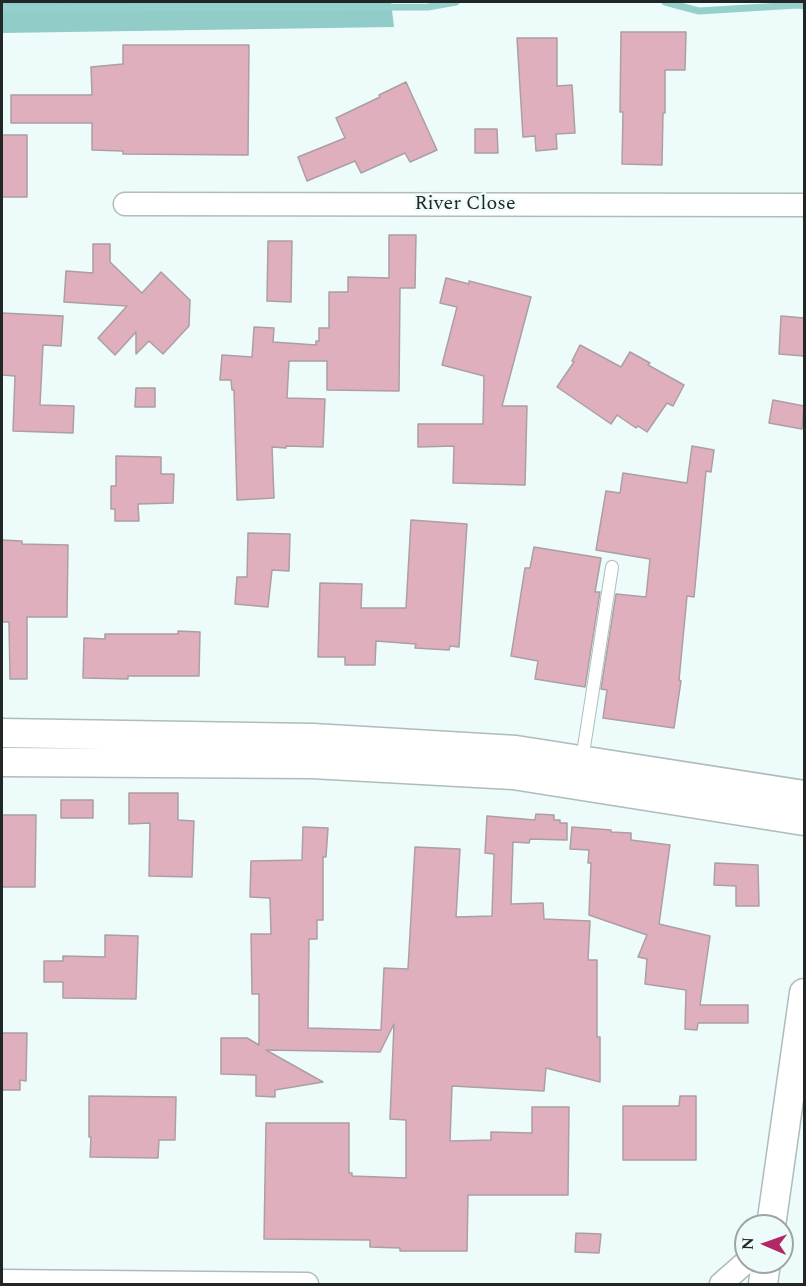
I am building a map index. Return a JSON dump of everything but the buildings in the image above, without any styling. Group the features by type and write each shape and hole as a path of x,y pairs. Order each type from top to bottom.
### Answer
{"street":[{"name":"River Close","path":"125,204 804,205"},
{"path":"2,733 313,738 516,750 804,795"},
{"path":"2,762 312,764 513,775 804,821"},
{"path":"773,1214 804,993"},
{"path":"721,1284 734,1273"},
{"path":"2,1281 307,1284"}],"lane":[{"path":"582,760 612,567"}],"shaded area":[{"path":"2,2 391,2 394,27 2,33"}],"waterway":[{"path":"2,8 428,7 456,2"},
{"path":"665,2 699,11 804,6"}]}
